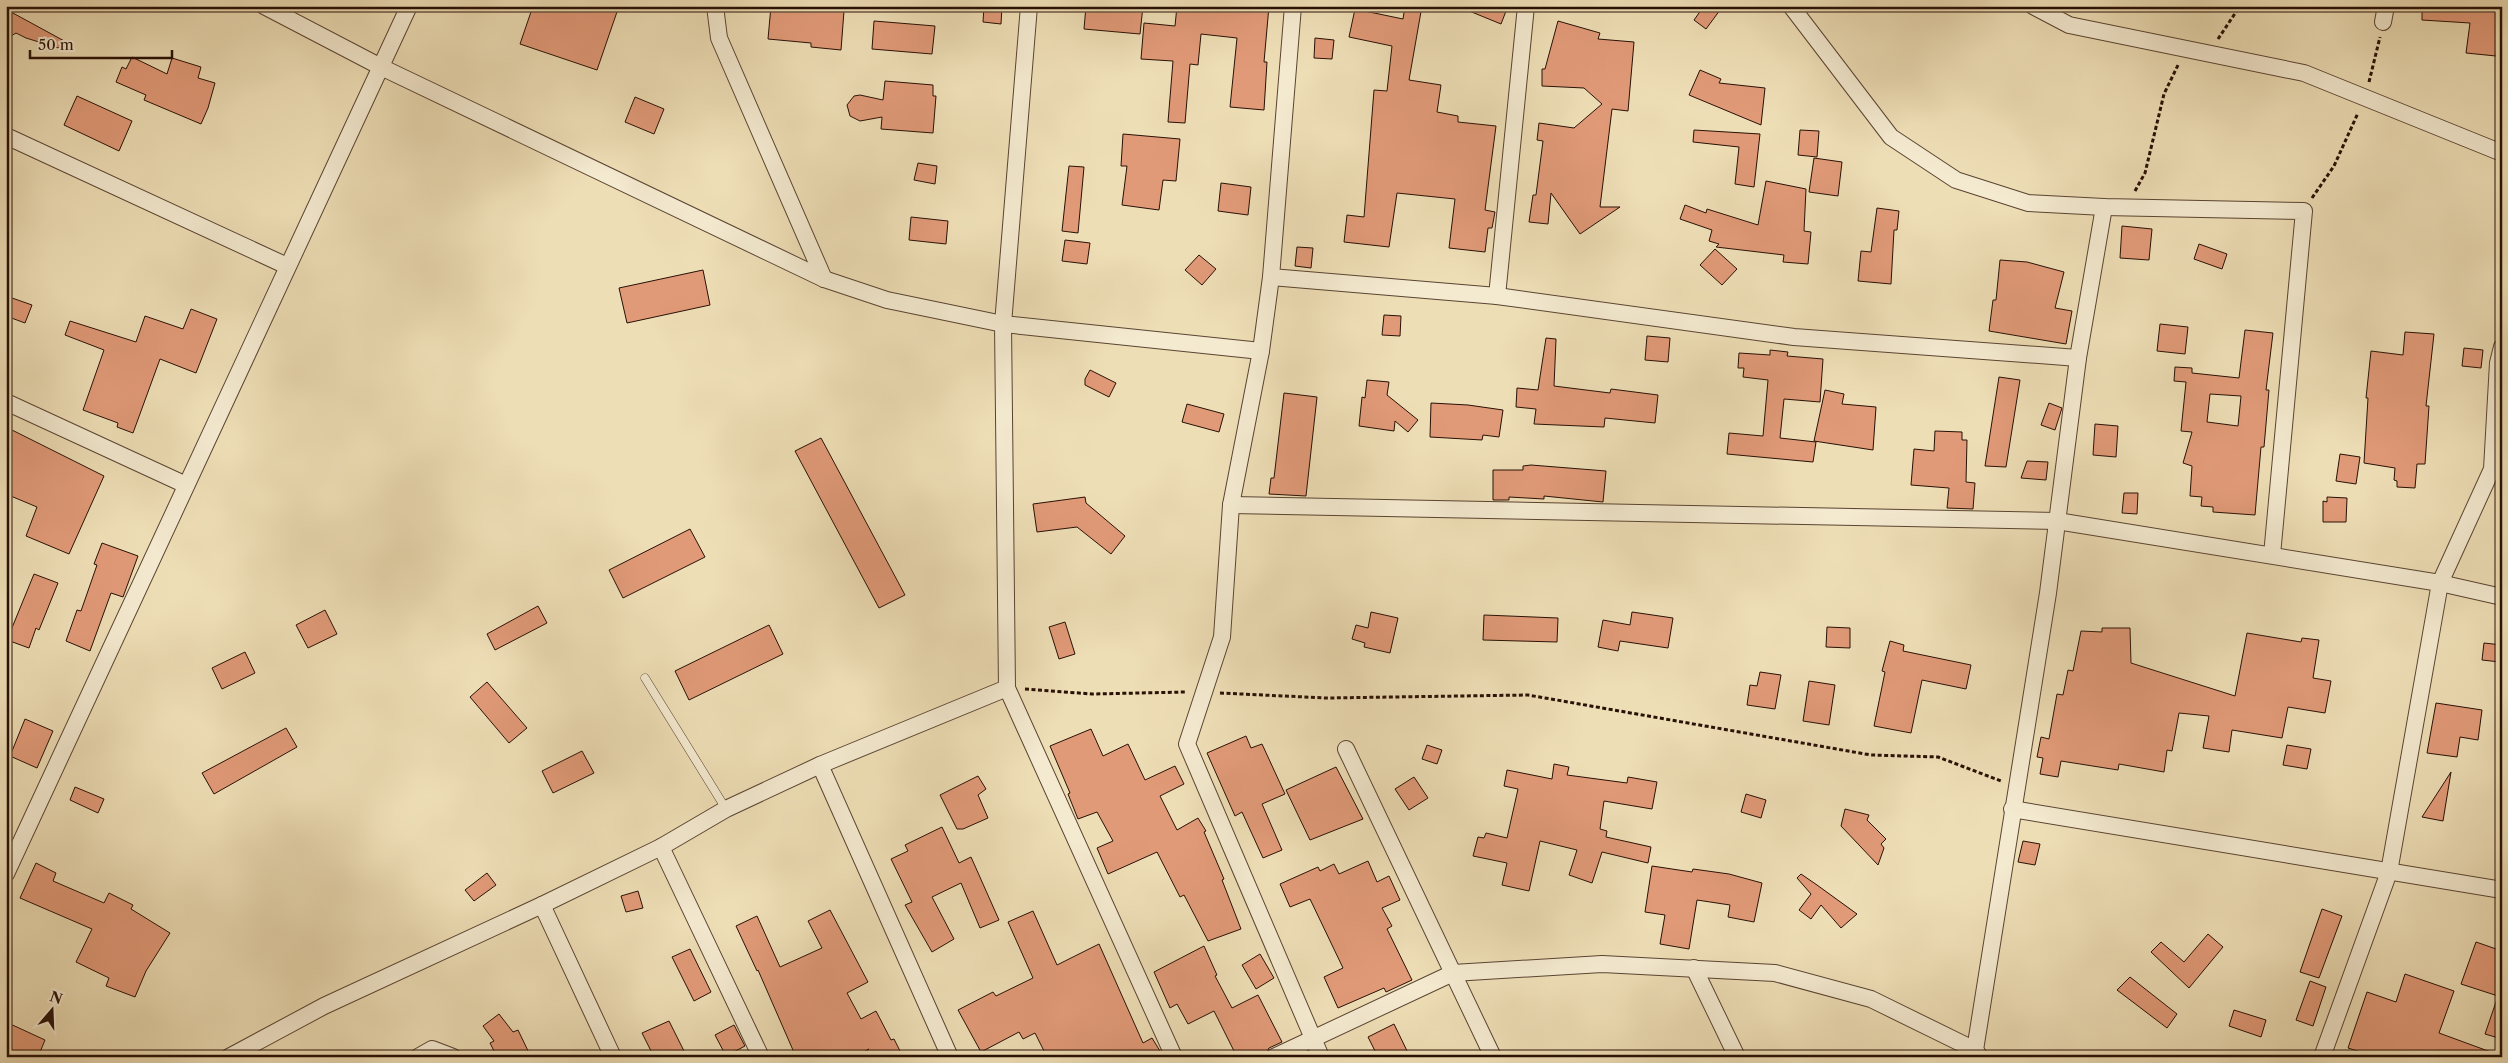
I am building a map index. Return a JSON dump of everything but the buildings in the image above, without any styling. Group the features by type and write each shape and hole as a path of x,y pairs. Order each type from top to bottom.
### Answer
{"street":[{"path":"264,6 381,67 824,279 887,300 1003,324 1261,352"},
{"path":"6,874 13,841 186,484 409,6"},
{"path":"715,6 719,38 824,279"},
{"path":"1029,6 1003,324 1007,688 1174,1057"},
{"path":"1293,6 1271,276 1261,352 1231,505 1222,637 1187,744 1321,1057"},
{"path":"1497,296 1526,6"},
{"path":"1791,6 1891,138 1956,180 2028,202 2111,207 2304,211 2272,555"},
{"path":"2033,6 2069,25 2304,73 2502,153"},
{"path":"6,136 287,266"},
{"path":"1274,1057 1453,973 1602,964 1775,973 1871,999 1977,1053 2012,809 2048,593 2078,358 2111,207"},
{"path":"1271,276 1497,296 1794,337 2078,358"},
{"path":"2322,1057 2389,872 2440,583 2492,469 2498,363 2502,347"},
{"path":"6,402 186,484"},
{"path":"1231,505 2057,521 2440,583 2502,597"},
{"path":"229,1057 324,1006 542,905 661,847 726,809 820,765 1007,688"},
{"path":"1346,749 1493,1057"},
{"path":"820,765 950,1057"},
{"path":"2012,809 2502,890"},
{"path":"661,847 761,1057"},
{"path":"542,905 613,1057"},
{"path":"1694,968 1737,1057"},
{"path":"418,1057 432,1049 453,1057"}],"lane":[{"path":"645,678 726,809"}],"path":[{"path":"2111,207 2134,192 2145,173 2164,94 2181,60 2208,53 2240,6"},
{"path":"2304,211 2334,166 2365,98 2385,14"},
{"path":"1007,688 1092,694 1204,692 1326,698 1528,694 1871,755 1938,757 2016,787"}]}
